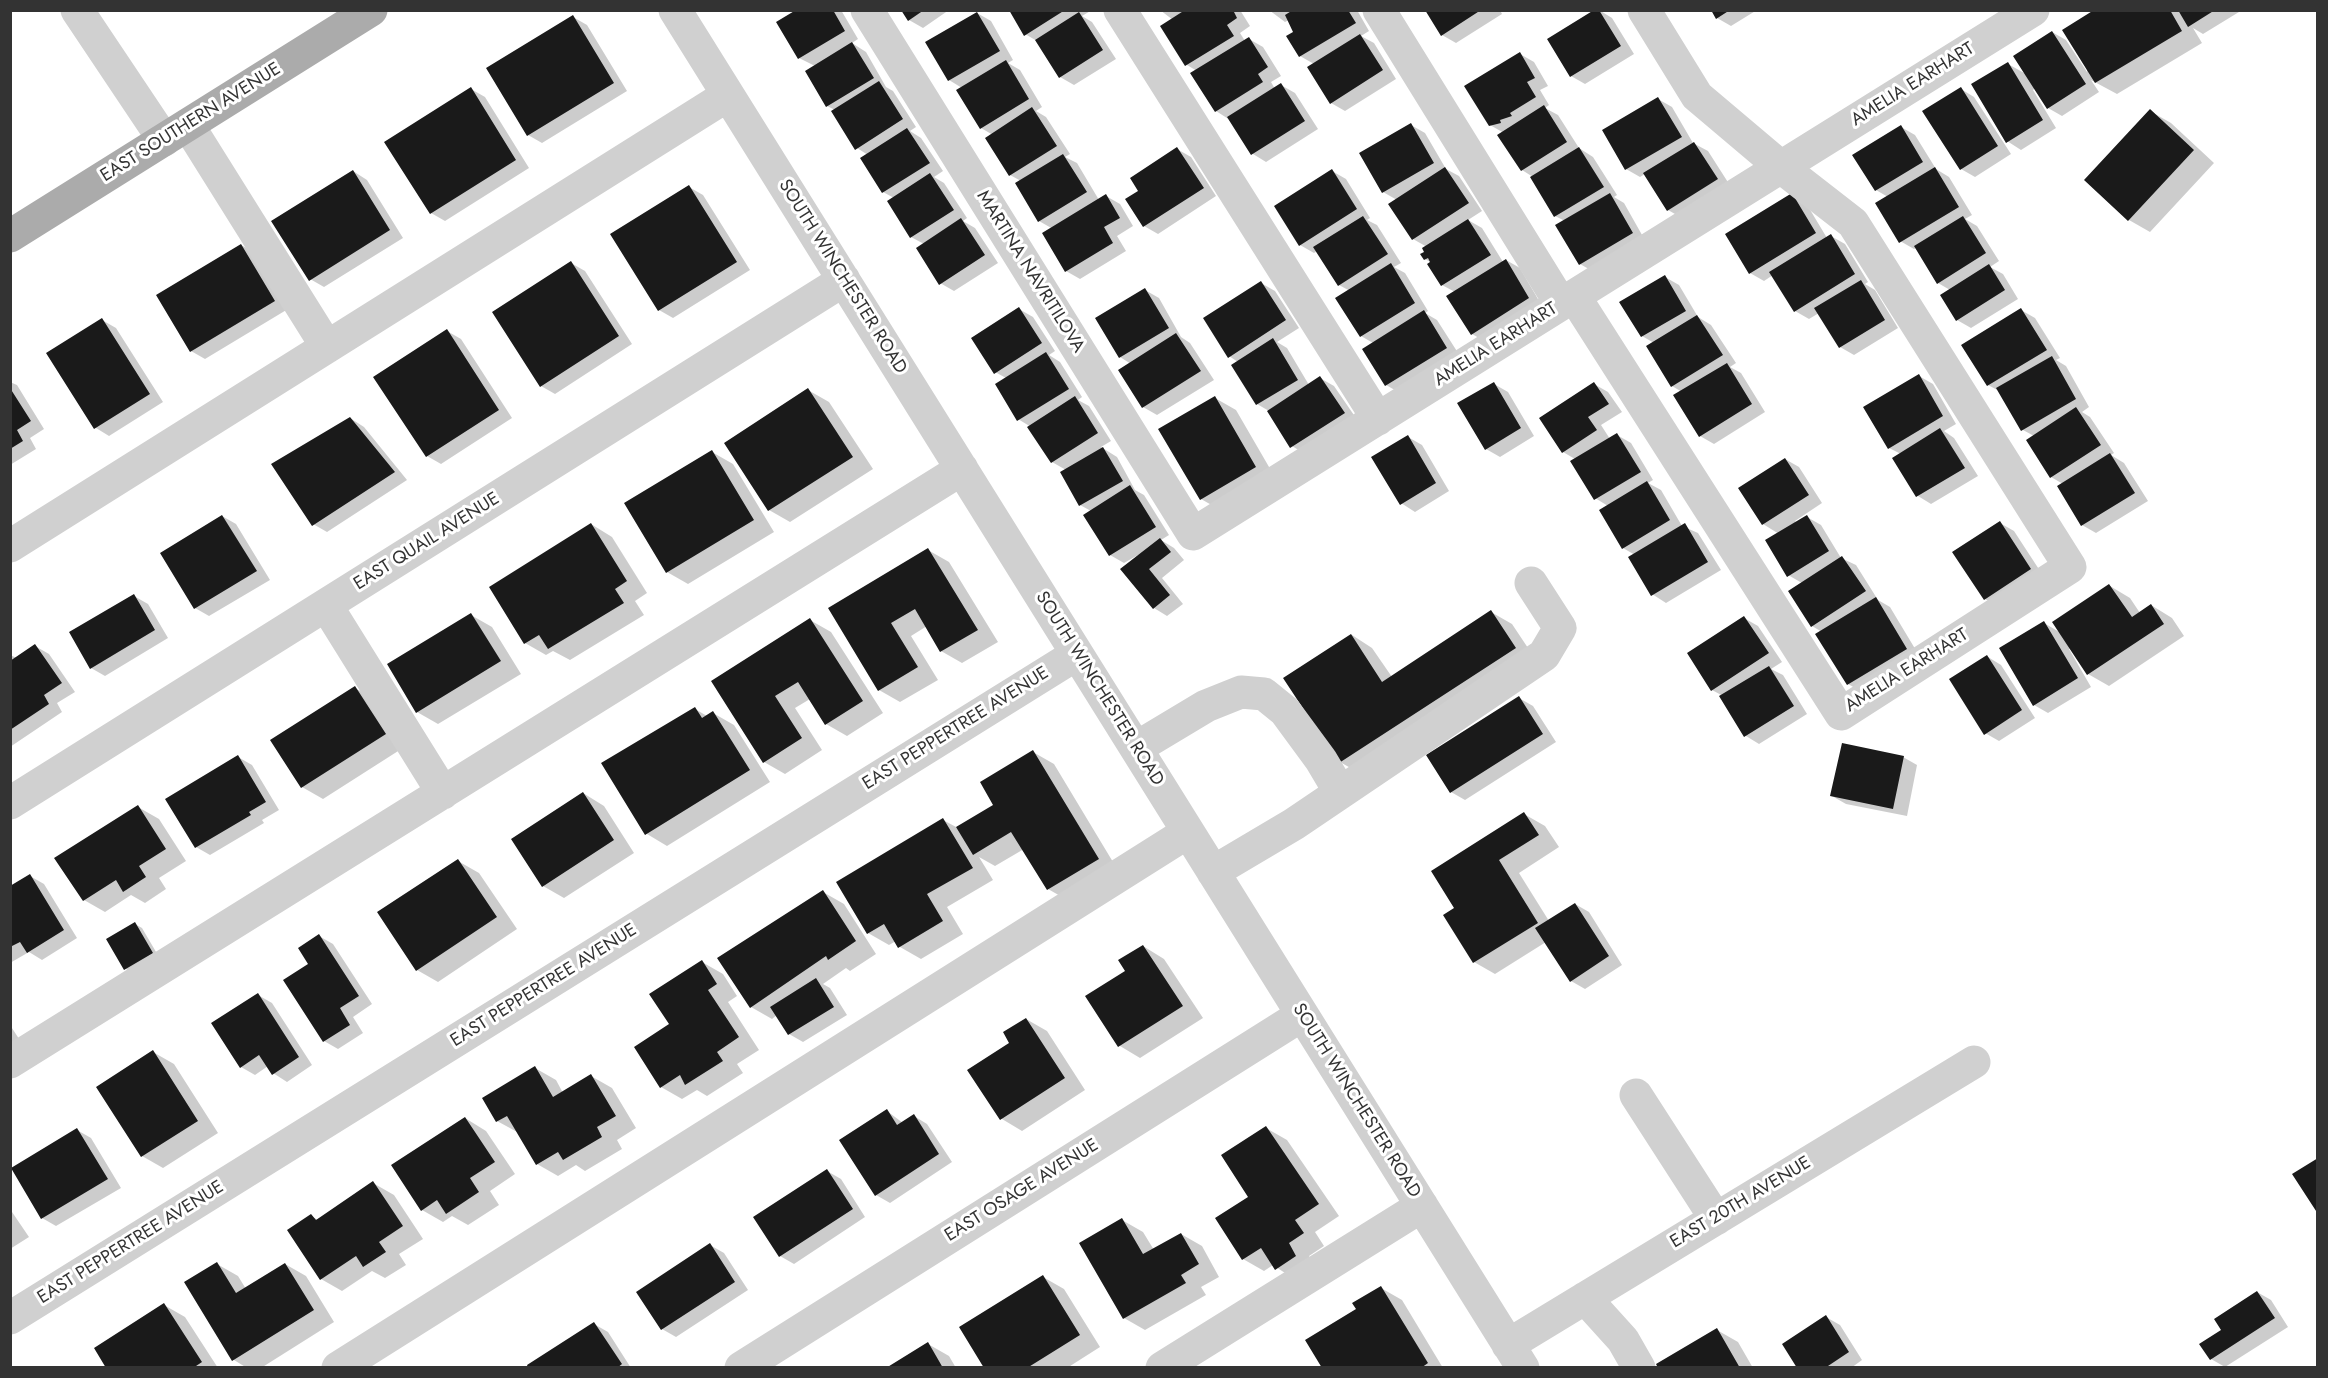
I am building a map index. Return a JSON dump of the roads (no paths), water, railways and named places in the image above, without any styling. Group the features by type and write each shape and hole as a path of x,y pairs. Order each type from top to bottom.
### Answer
{"main road":[{"name":"EAST SOUTHERN AVENUE","path":"10,236 371,10"}],"street":[{"path":"77,10 176,133 327,347"},
{"name":"SOUTH WINCHESTER ROAD","path":"675,10 1516,1356"},
{"name":"MARTINA NAVRITILOVA","path":"867,10 1193,534"},
{"path":"1120,10 1378,419"},
{"path":"1379,10 1567,300 1781,167 1696,96 1644,10"},
{"name":"AMELIA EARHART","path":"1193,534 1567,300 1841,714 2070,567 1853,223 1781,167 2029,12"},
{"path":"10,546 728,95"},
{"name":"EAST QUAIL AVENUE","path":"10,803 844,280"},
{"path":"10,1062 962,469"},
{"path":"1213,872 1294,824 1544,655 1560,628 1531,583"},
{"path":"326,605 443,793"},
{"name":"EAST PEPPERTREE AVENUE","path":"10,1318 1077,654"},
{"path":"1136,748 1206,706 1241,692 1264,694 1286,711 1340,792"},
{"path":"338,1368 1188,832"},
{"name":"EAST OSAGE AVENUE","path":"741,1368 1302,1015"},
{"name":"EAST 20TH AVENUE","path":"1516,1356 1585,1298 1974,1062"},
{"path":"1636,1095 1716,1219"},
{"path":"1162,1368 1422,1206"},
{"path":"1585,1298 1623,1340 1640,1368"}]}
